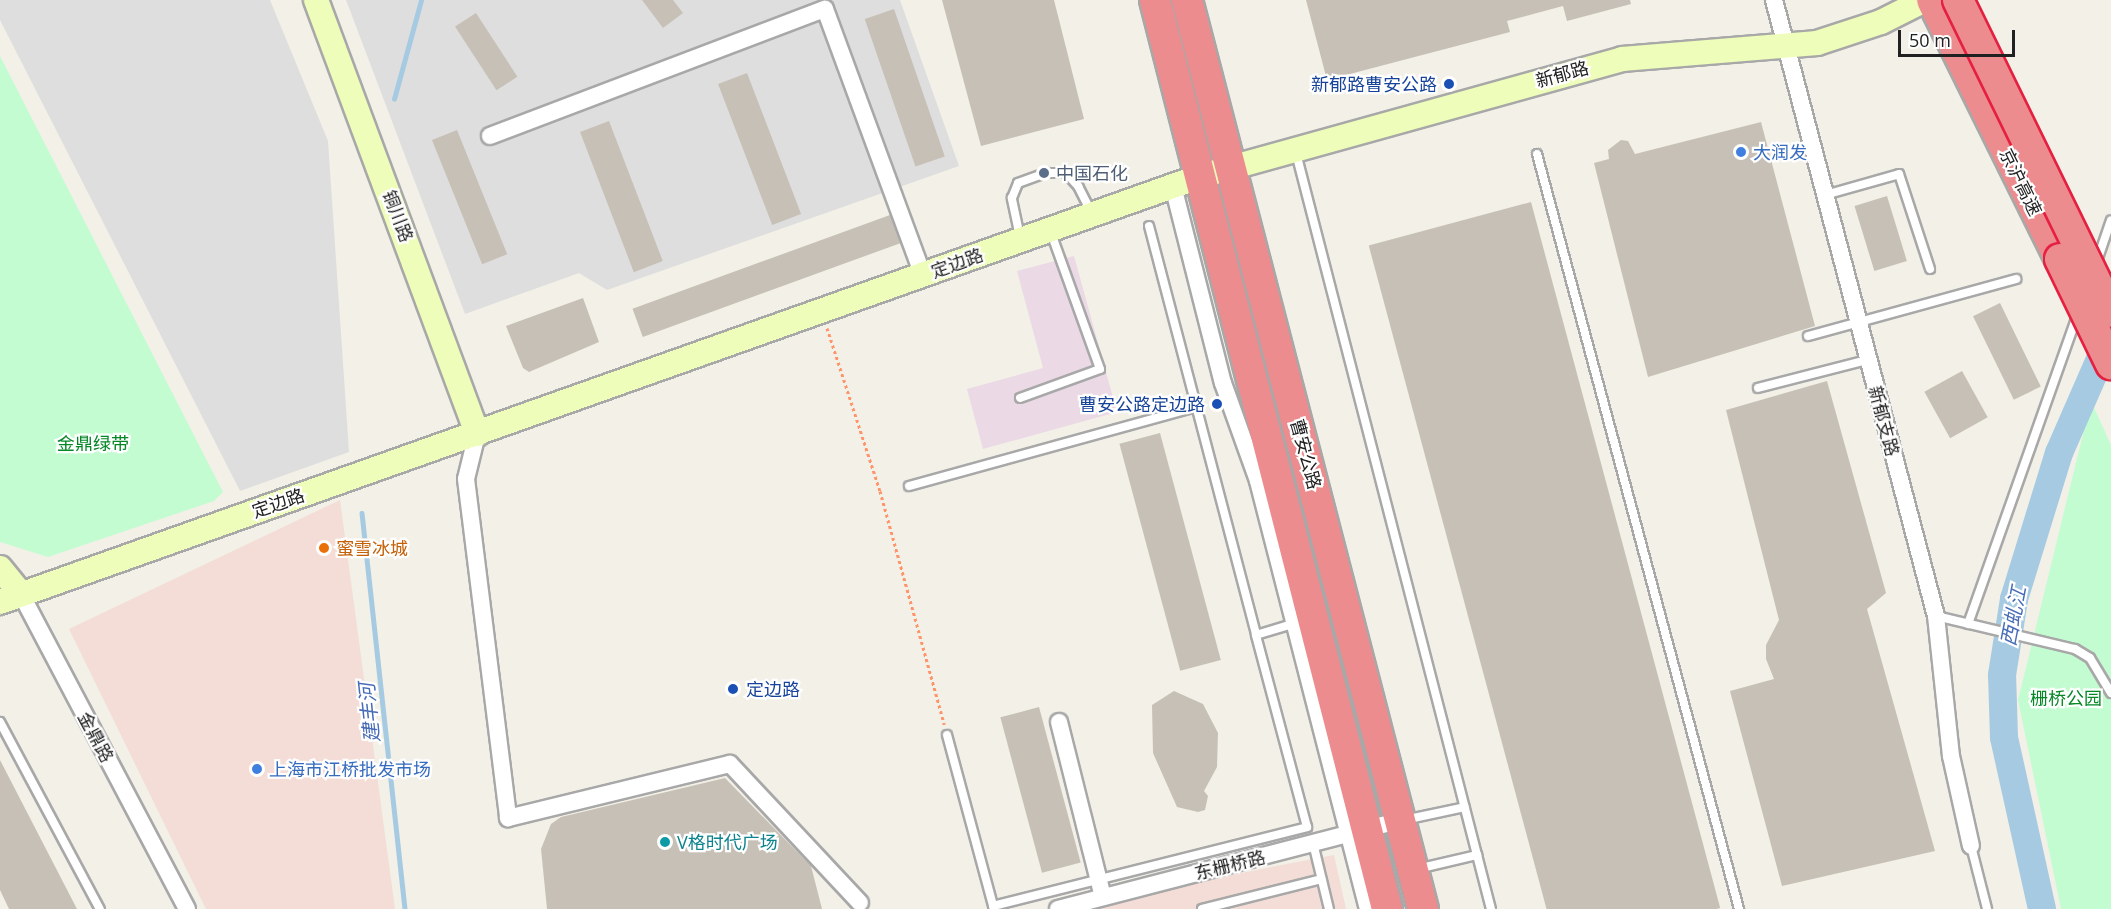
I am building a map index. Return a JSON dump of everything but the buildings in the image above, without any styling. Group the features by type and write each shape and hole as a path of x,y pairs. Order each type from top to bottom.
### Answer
{"highway":[{"name":"曹安公路","path":"1155,0 1201,176 1304,621 1358,832 1387,909"},
{"name":"曹安公路","path":"1187,0 1402,820 1423,909"},
{"name":"京沪高速","path":"1932,0 2111,364"},
{"name":"京沪高速","path":"1958,0 2111,312"}],"street":[{"name":"铜川路","path":"316,0 477,434"},
{"name":"新郁支路","path":"1774,0 1936,616 1952,756 1971,846"},
{"name":"新郁路","path":"1201,176 1622,59 1786,49 1851,33 1925,0"},
{"path":"490,136 827,4 922,275"},
{"name":"定边路","path":"10,598 1201,176"},
{"path":"1173,186 1223,382 1304,621"},
{"path":"477,434 466,479 508,818 730,764 860,903"},
{"name":"金鼎路","path":"0,568 10,598 187,909"},
{"path":"1059,722 1103,897"},
{"name":"东栅桥路","path":"1058,909 1402,820"},
{"path":"1358,832 1368,909"}],"lane":[{"path":"1295,149 1491,909"},
{"path":"1537,154 1739,909"},
{"path":"1020,240 1012,198 1018,183 1046,173 1066,173 1078,186 1092,215"},
{"path":"1825,195 1899,174 1930,269"},
{"path":"1972,625 2038,418 2111,220"},
{"path":"947,735 993,908 1307,827 1149,226"},
{"path":"1020,398 1100,369 1050,230"},
{"path":"1808,336 2016,279"},
{"path":"1758,388 1867,360"},
{"path":"909,486 1196,407"},
{"path":"1936,616 2074,649 2090,658 2111,693"},
{"path":"1257,635 1304,621"},
{"path":"0,722 100,909"},
{"path":"1402,820 1465,807"},
{"path":"1313,843 1329,909"},
{"path":"1971,846 1987,909"},
{"path":"1413,870 1477,855"},
{"path":"1202,909 1321,879"}],"path":[{"path":"822,311 880,491 947,735"}],"shaded area":[{"path":"0,0 270,0 328,141 349,452 240,491 0,20"},
{"path":"346,0 900,0 959,166 607,290 579,273 465,314"},
{"path":"1074,256 1117,412 983,449 967,389 1043,368 1017,271"},
{"name":"上海市江桥批发市场","path":"340,500 395,909 206,909 69,629"},
{"path":"1334,855 1346,909 1054,909"}],"green space":[{"name":"金鼎绿带","path":"0,56 223,492 214,501 48,557 0,542"},
{"name":"栅桥公园","path":"2091,401 2111,445 2111,909 2061,909 2018,700"}],"waterway":[{"name":"建丰河","path":"394,99 421,0"},
{"name":"西虬江","path":"2042,909 2004,737 2002,675 2014,599 2059,453 2111,334"},
{"name":"建丰河","path":"362,513 405,909"}],"place":[{"name":"新郁路曹安公路","path":"1449,84"},
{"name":"大润发","path":"1741,152"},
{"name":"中国石化","path":"1044,173"},
{"name":"曹安公路定边路","path":"1217,404"},
{"name":"蜜雪冰城","path":"324,548"},
{"name":"定边路","path":"733,689"},
{"name":"上海市江桥批发市场","path":"257,769"},
{"name":"V格时代广场","path":"665,842"}]}
